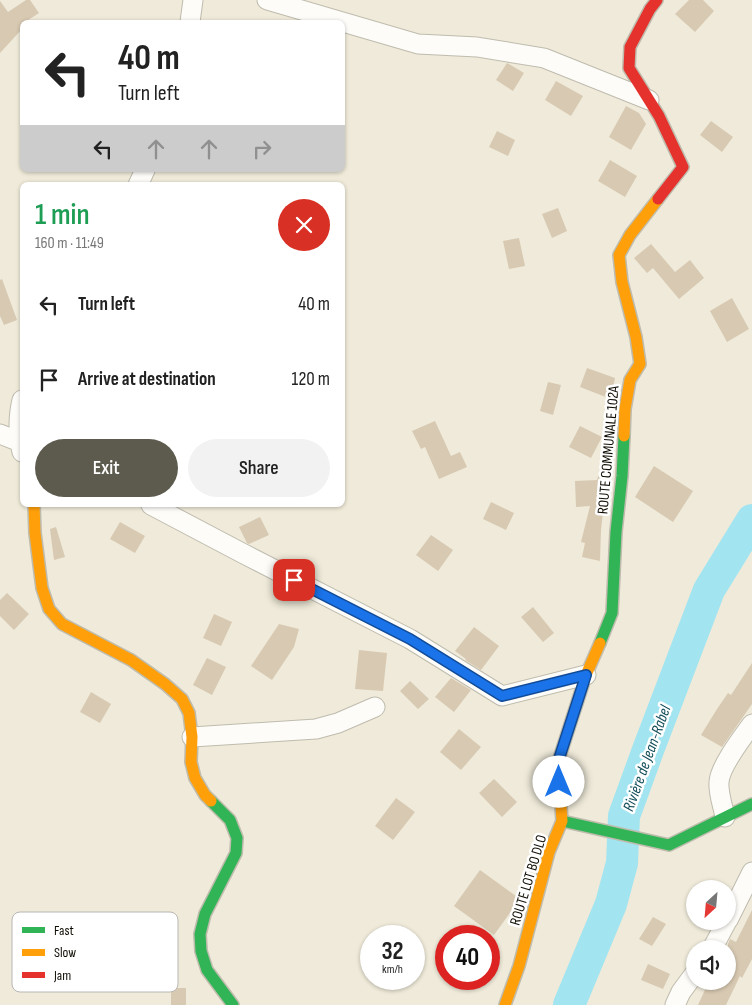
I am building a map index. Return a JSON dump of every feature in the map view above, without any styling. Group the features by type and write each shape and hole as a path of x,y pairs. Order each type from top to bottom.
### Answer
{"street":[{"path":"190,20 193,0"},
{"path":"267,0 336,20"},
{"name":"ROUTE COMMUNALE 102A","path":"565,822 558,762 586,675 612,613 616,532 622,476 624,410 630,380 640,364 636,337 622,282 619,255 630,236 683,167 659,116 629,68 630,47 650,9 657,0"},
{"path":"345,23 418,44 478,47 544,58 649,100"},
{"path":"0,434 20,446"},
{"path":"34,507 35,532 42,588 49,609 62,624 131,660 171,689 182,699 189,713 192,738 191,762 195,778 205,796 230,820 237,838 236,853 205,914 200,934 201,951 207,970 233,1005"},
{"path":"155,507 410,639 502,696 586,675"},
{"path":"192,738 316,730 375,707"},
{"path":"725,817 719,788 722,769 752,724"},
{"path":"565,822 669,845 707,828 752,804"},
{"name":"ROUTE LOT BO DLO","path":"505,1005 519,966 549,852 565,822"},
{"path":"736,903 752,872"},
{"path":"675,1005 686,985"}],"building":[{"path":"26,0 30,0 39,13 28,20 20,20 20,31 0,53 0,1 8,12"},
{"path":"689,0 703,0 714,11 695,32 675,14"},
{"path":"507,63 524,73 513,91 496,80"},
{"path":"556,81 583,96 571,116 545,100"},
{"path":"626,106 639,113 646,124 631,150 609,137"},
{"path":"711,121 733,137 722,152 700,135"},
{"path":"497,131 515,140 508,156 489,147"},
{"path":"610,160 637,176 625,197 598,181"},
{"path":"558,208 567,231 552,238 542,214"},
{"path":"519,238 525,266 509,269 503,241"},
{"path":"651,244 675,272 690,260 704,278 679,299 653,268 647,273 634,258"},
{"path":"2,279 17,320 4,325 0,316 0,280"},
{"path":"732,298 749,329 727,342 710,311"},
{"path":"587,368 615,378 611,399 580,387"},
{"path":"548,382 561,385 553,415 540,411"},
{"path":"435,421 451,456 460,452 467,467 439,479 425,447 421,449 412,431"},
{"path":"580,426 602,437 591,458 569,447"},
{"path":"654,466 693,491 673,522 635,497"},
{"path":"601,467 604,467 605,493 600,561 582,557 585,543 581,542 590,506 576,507 575,481 597,480"},
{"path":"491,502 514,513 506,530 483,519"},
{"path":"260,517 269,535 249,544 239,527"},
{"path":"120,522 145,536 135,553 110,539"},
{"path":"56,527 65,557 54,560 50,529"},
{"path":"431,535 453,550 438,571 416,555"},
{"path":"7,593 29,614 14,630 0,616 0,600"},
{"path":"533,607 554,633 543,642 521,617"},
{"path":"214,614 232,622 221,646 203,638"},
{"path":"279,624 299,629 294,647 272,680 251,666"},
{"path":"474,627 499,646 481,670 455,651"},
{"path":"359,650 387,653 383,691 355,689"},
{"path":"207,658 226,667 212,695 193,685"},
{"path":"752,663 752,704 722,747 701,735 728,693 731,695"},
{"path":"451,678 471,690 454,712 435,697"},
{"path":"410,681 429,699 418,709 400,691"},
{"path":"91,692 111,704 100,723 80,712"},
{"path":"459,729 481,747 461,770 440,752"},
{"path":"494,779 517,802 502,817 479,793"},
{"path":"396,798 415,812 393,840 375,826"},
{"path":"480,870 520,899 500,927 500,925 480,925 454,906"},
{"path":"752,910 752,959 742,978 740,976 736,984 736,942"},
{"path":"653,917 666,924 652,946 639,939"},
{"path":"648,964 670,974 663,989 641,980"},
{"path":"178,988 186,988 186,1005 171,1005 171,992 178,992"},
{"path":"705,990 733,990 726,1005 698,1005"}],"waterway":[{"name":"Rivière de Jean-Rabel","path":"569,1005 611,904 622,863 624,816 648,750 709,590 752,520"}],"traffic: fast":[{"path":"600,643 612,613 624,436"},
{"path":"211,801 230,820 237,838 236,853 205,914 200,934 201,951 207,970 233,1005"},
{"path":"562,821 669,845 752,804"}],"traffic: slow":[{"path":"624,436 625,409 630,380 640,364 636,337 622,282 619,255 630,235 658,199"},
{"path":"34,507 35,533 42,588 49,609 62,624 131,660 165,684 182,699 189,713 192,737 191,762 195,778 211,801"},
{"path":"505,1005 519,966 549,852 562,821 558,762 586,675 600,643"}],"traffic: jam":[{"path":"657,0 650,9 630,47 629,68 659,116 683,167 658,199"}],"route":[{"path":"294,580 410,639 502,696 586,675 558,762 559,782"}]}
